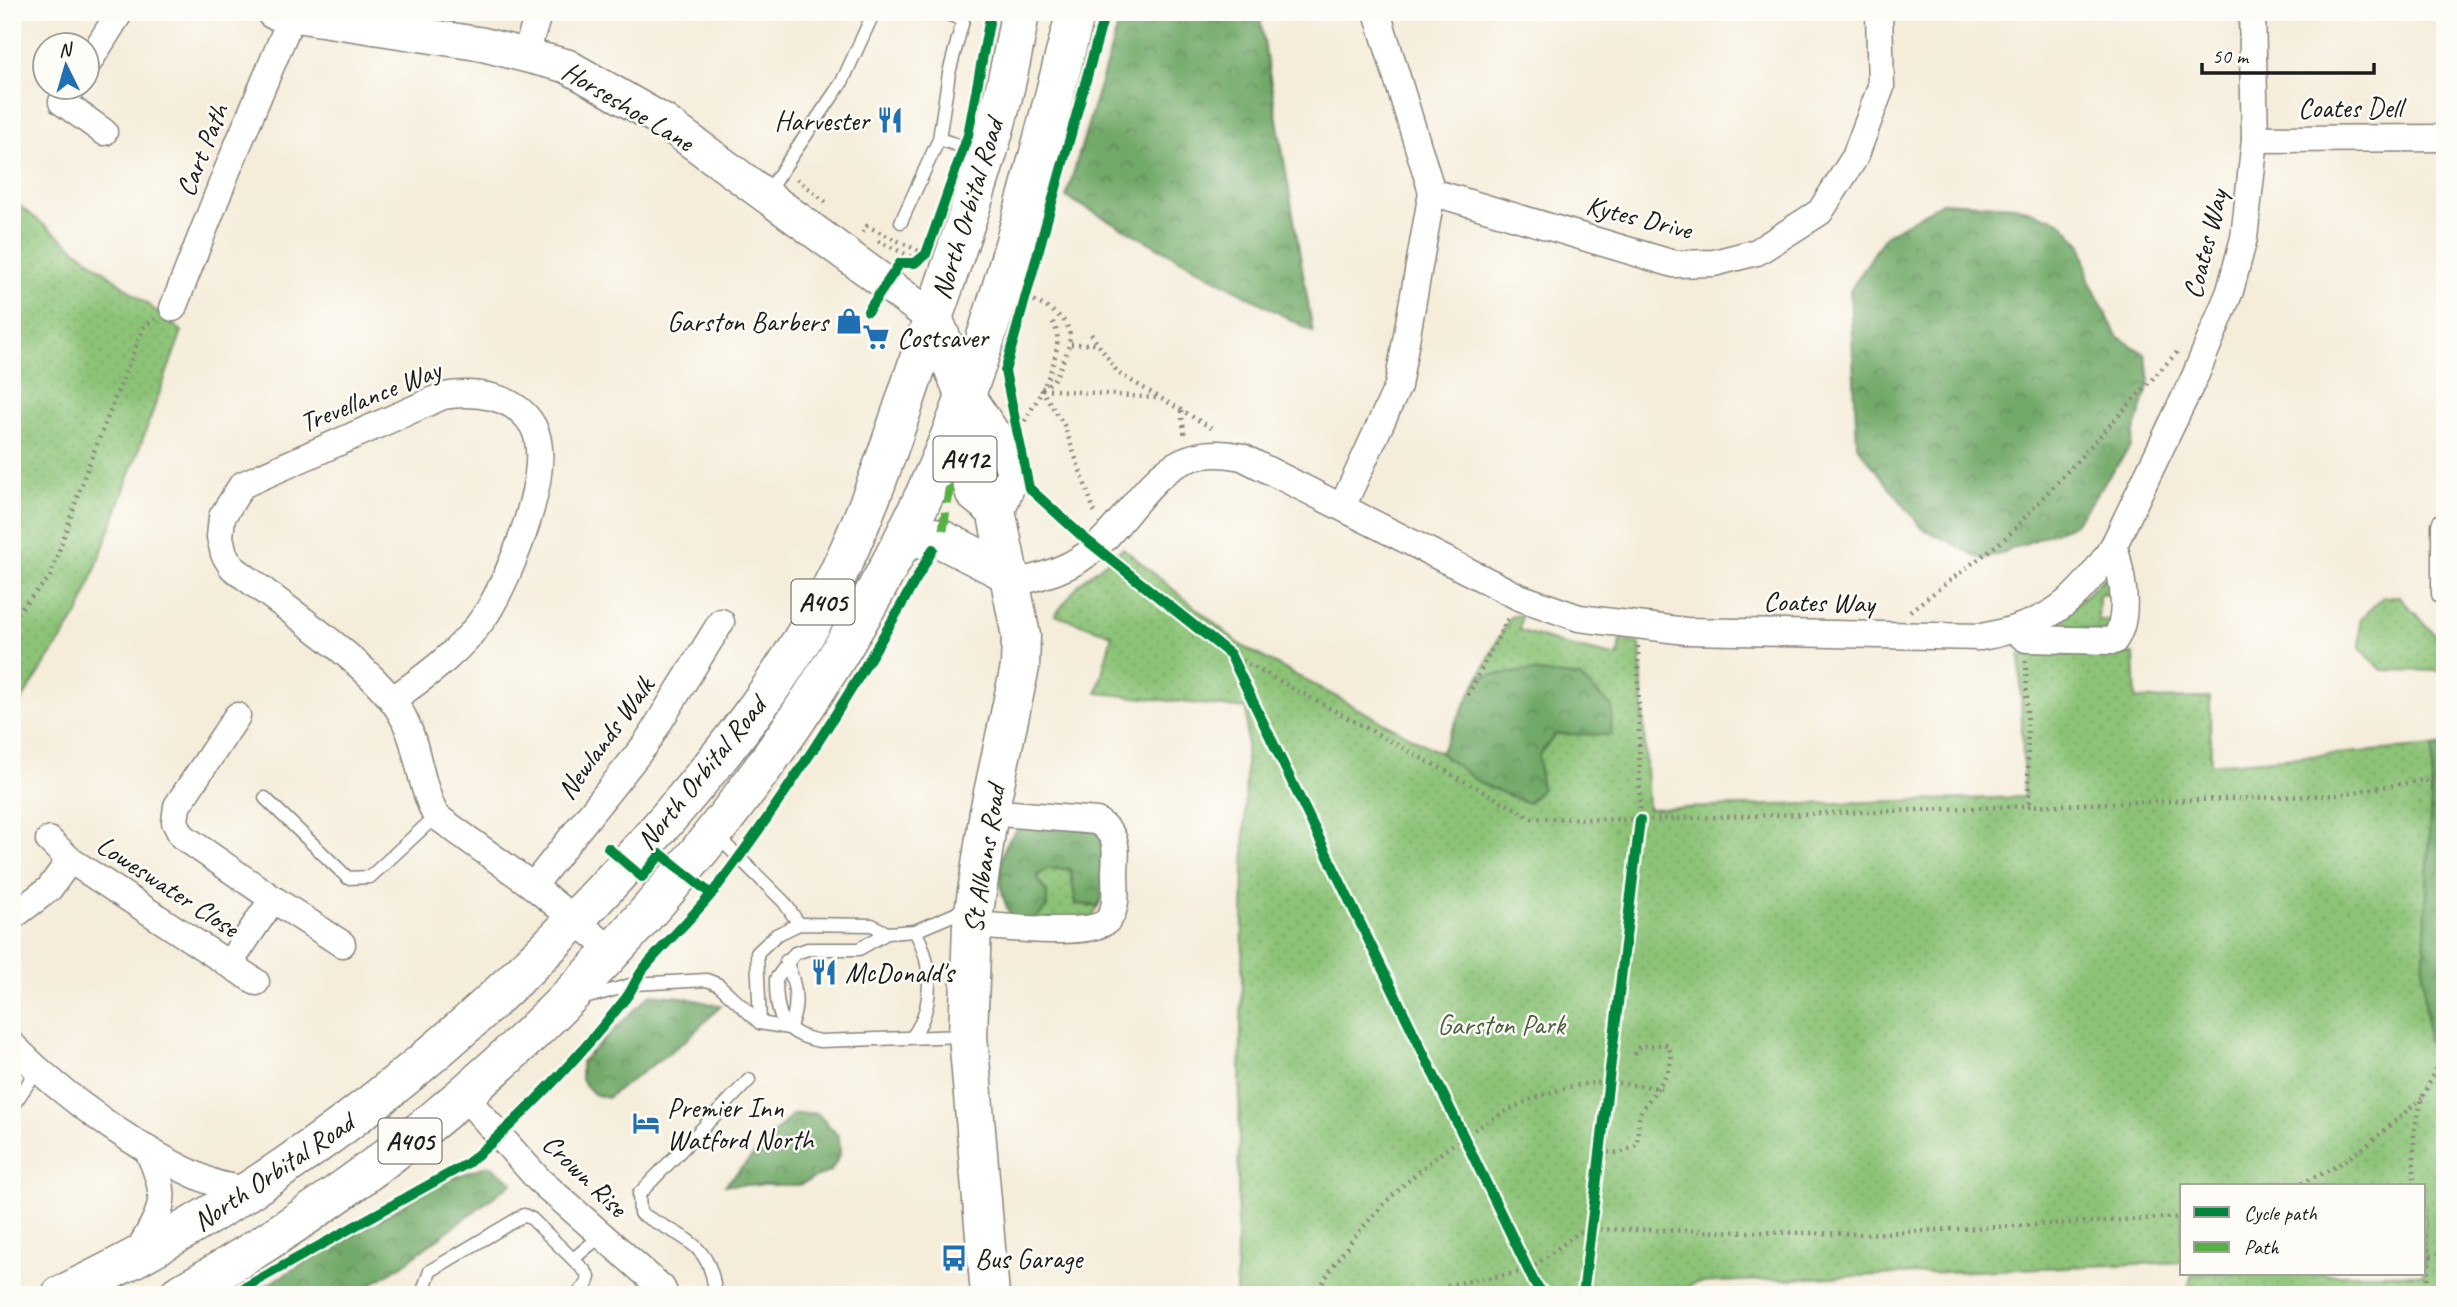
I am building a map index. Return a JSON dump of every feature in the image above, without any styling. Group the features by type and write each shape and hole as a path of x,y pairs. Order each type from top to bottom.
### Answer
{"main road":[{"name":"North Orbital Road","path":"61,1295 132,1261 251,1191 344,1127 436,1053 573,921 692,790 763,698 827,595 871,500 986,154 1014,50 1020,12"},
{"name":"North Orbital Road","path":"178,1295 307,1217 387,1160 465,1097 567,1002 614,952 715,833 826,675 902,543 965,396 1040,147 1076,12"},
{"path":"933,318 974,273 1007,166 1040,147"},
{"name":"St Albans Road","path":"933,318 965,396 998,444 1007,481 996,510 1021,636 1020,667 989,812 973,912 968,1036 990,1295"},
{"path":"871,500 904,476 917,450 965,396"},
{"path":"902,543 927,536 939,538 1011,579"}],"street":[{"path":"102,41 120,12"},
{"path":"526,53 539,12"},
{"path":"1342,507 1398,386 1432,192 1377,12"},
{"name":"Kytes Drive","path":"1432,192 1674,264 1714,263 1757,252 1820,212 1855,157 1881,87 1879,12"},
{"name":"Coates Way","path":"1011,579 1062,570 1076,562 1105,537 1173,464 1195,456 1227,453 1242,457 1519,597 1579,618 1638,627 1981,637 2021,635 2074,599 2114,545 2208,345 2230,291 2244,238 2255,139 2252,12"},
{"name":"Horseshoe Lane","path":"283,14 526,53 567,66 613,90 779,190 886,283 933,318"},
{"name":"Cart Path","path":"173,308 283,14"},
{"path":"63,102 104,132"},
{"name":"Coates Dell","path":"2255,139 2445,138"},
{"name":"Trevellance Way","path":"393,699 451,656 486,614 507,576 525,530 536,478 538,449 533,426 521,413 497,398 470,392 443,396 242,485 222,517 220,537 224,554 232,567 359,666 393,699 404,718 427,801 436,816"},
{"path":"2445,525 2442,589 2445,593"},
{"path":"2021,635 2114,641 2122,625 2122,575 2114,545"},
{"name":"Newlands Walk","path":"533,886 645,745 721,622"},
{"path":"237,716 177,806 175,822 182,836 342,944"},
{"path":"973,912 1067,930 1095,928 1107,921 1115,906 1115,842 1110,830 1097,821 989,812"},
{"path":"436,816 533,886 614,952"},
{"name":"Loweswater Close","path":"49,840 70,859 256,982"},
{"path":"12,917 49,889 70,859"},
{"path":"229,964 273,899"},
{"path":"12,1045 38,1069 147,1149 212,1182 251,1191"},
{"name":"Crown Rise","path":"465,1097 538,1180 662,1288 664,1295"},
{"path":"132,1261 161,1205 162,1182 147,1149"}],"lane":[{"path":"779,190 842,82 874,12"},
{"path":"901,222 939,139 949,73 963,20 942,12"},
{"path":"939,139 986,154"},
{"path":"265,798 348,878 370,877 436,816"},
{"path":"715,833 784,902 799,924"},
{"path":"968,1036 820,1041 801,1037 789,1028 779,1015 776,979 786,961 795,953 808,949 859,948 887,933 915,931 955,914 973,912"},
{"path":"760,1023 757,953 776,935 799,924 872,925 887,933"},
{"path":"912,1037 926,1017 927,1004 928,961 915,931"},
{"path":"786,961 794,979 796,1013 789,1028"},
{"path":"567,1002 634,984 707,980 719,985 760,1023 789,1028"},
{"path":"12,1107 38,1069"},
{"path":"715,1295 709,1259 695,1246 640,1213 639,1194 749,1080"},
{"path":"428,1295 424,1288 430,1272 516,1217 532,1219 589,1277 587,1284 577,1295"},
{"path":"573,1259 602,1235"}],"path":[{"path":"779,190 797,178 835,210"},
{"path":"853,226 863,234 912,257"},
{"path":"886,283 900,263 915,263 926,254 930,243"},
{"path":"1022,310 1030,283"},
{"path":"1026,296 1068,324 1071,344 1053,383 1041,389"},
{"path":"12,618 50,577 87,469 144,326 173,308"},
{"path":"1018,438 1058,345 1057,328 1051,320"},
{"path":"1091,334 1118,373 1223,435 1227,453"},
{"path":"1896,635 1902,618 2007,537 2180,349 2188,342 2208,345"},
{"path":"1071,344 1097,344"},
{"path":"1041,389 1159,398"},
{"path":"1041,389 1064,425 1105,537"},
{"path":"1015,420 1018,438"},
{"path":"1468,695 1519,597"},
{"path":"1638,627 1640,825"},
{"path":"2021,635 2029,807"},
{"path":"1220,646 1230,654 1532,818 1640,825 2336,795 2424,780 2445,787"},
{"path":"1230,654 1236,667"},
{"path":"1601,1152 1621,1153 1636,1145 1640,1113 1661,1087 1670,1063 1669,1047 1656,1044 1639,1047 1634,1055"},
{"path":"2414,1184 2414,1132 2422,1098 2445,1049"},
{"path":"1608,1097 1611,1069"},
{"path":"1316,1295 1332,1262 1376,1212 1415,1175 1498,1114 1540,1096 1583,1085 1610,1083 1661,1087"},
{"path":"2299,1184 2330,1170 2365,1147 2422,1098"},
{"path":"1458,1126 1470,1150"},
{"path":"1600,1165 1603,1138"},
{"path":"1590,1242 1593,1216"},
{"path":"1447,1285 1528,1271 1579,1232 1591,1229 1865,1234 2180,1217"},
{"path":"2425,1295 2427,1258 2445,1252"},
{"path":"1522,1259 1535,1284"}],"green space":[{"path":"1122,12 1259,12 1313,332 1066,197"},
{"path":"12,200 182,331 80,611 12,715"},
{"path":"1942,202 2015,206 2060,221 2082,245 2089,280 2117,336 2145,354 2150,380 2130,447 2075,524 1984,560 1922,528 1857,446 1850,291 1885,236"},
{"name":"Garston Park","path":"1123,548 1242,646 1440,753 1510,617 1522,614 1519,630 1569,646 1618,657 1620,640 1640,644 1648,809 2024,797 2020,655 2134,654 2136,699 2210,698 2211,764 2445,745 2445,1295 2186,1295 2191,1276 2426,1276 2426,1184 2180,1184 2180,1262 1695,1283 1672,1295 1517,1295 1515,1285 1443,1295 1236,1295 1247,709 1097,693 1112,635 1055,615 1080,583"},
{"path":"2110,573 2116,594 2099,595 2098,620 2116,620 2113,632 2049,628"},
{"path":"2399,596 2445,646 2445,671 2382,670 2360,648 2360,619 2383,597"},
{"path":"1529,671 1580,677 1612,707 1611,735 1556,734 1539,755 1541,790 1528,803 1481,784 1440,753 1480,676"},
{"path":"2445,745 2445,1106 2428,1039 2423,977 2433,746"},
{"path":"1031,821 1095,831 1107,847 1102,898 1098,906 1076,904 1070,869 1046,869 1037,877 1047,893 1047,907 1034,920 1013,920 1002,893 1001,865 1009,839"},
{"path":"1046,869 1070,869 1088,907 1098,906 1093,917 1034,920 1047,893 1037,877"},
{"path":"651,994 682,997 721,1006 685,1041 607,1098 594,1094 581,1080 581,1062"},
{"path":"817,1113 839,1137 840,1155 831,1171 799,1185 725,1185 793,1114"},
{"path":"489,1165 513,1182 401,1266 354,1295 250,1295 446,1180"}],"marked path":[{"path":"988,462 992,474"},
{"path":"943,530 949,490 955,487"}],"cycle path":[{"path":"868,311 900,263 915,263 926,254 968,135 991,12"},
{"path":"1105,12 1005,371 1029,488 1084,538 1230,654 1535,1284 1545,1295"},
{"path":"231,1295 468,1163 511,1125 571,1063 608,1020 645,967 713,892 773,810 829,725 933,549"},
{"path":"1583,1295 1640,820"},
{"path":"608,848 642,877 661,854 711,894"}],"place":[{"name":"Harvester","path":"890,120"},
{"name":"Garston Barbers","path":"849,321"},
{"name":"Costsaver","path":"876,337"},
{"name":"McDonald's","path":"824,972"},
{"name":"Premier Inn Watford North","path":"646,1123"},
{"name":"Bus Garage","path":"954,1258"}]}
